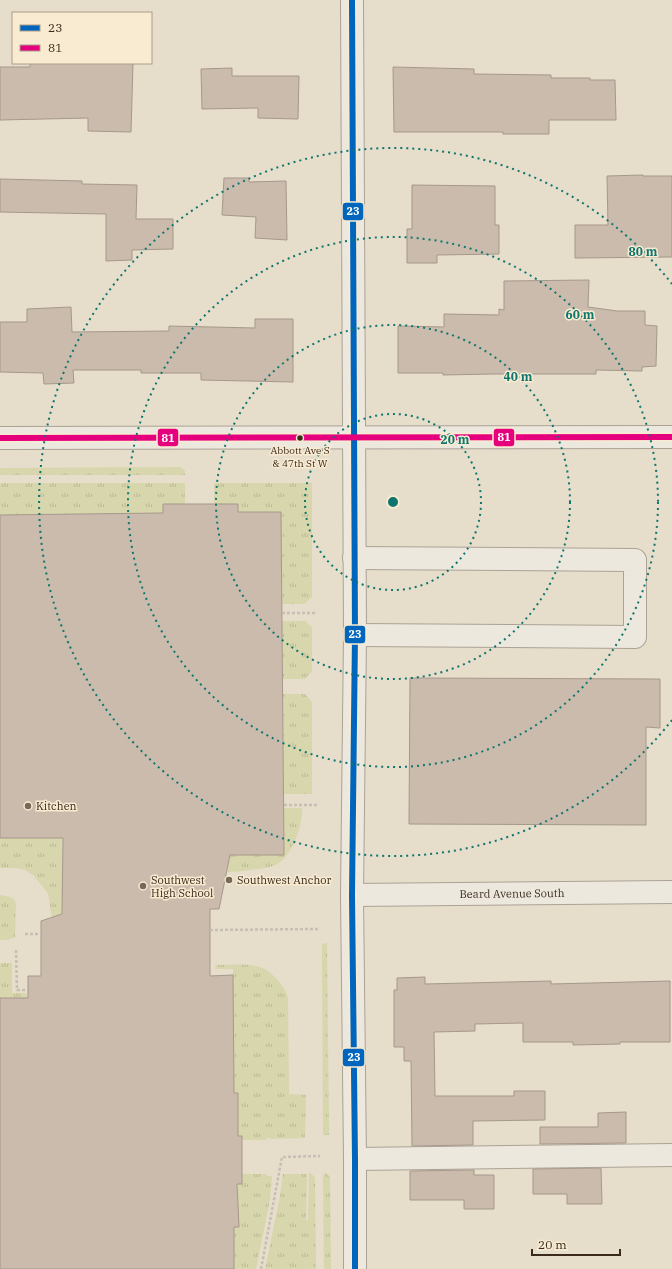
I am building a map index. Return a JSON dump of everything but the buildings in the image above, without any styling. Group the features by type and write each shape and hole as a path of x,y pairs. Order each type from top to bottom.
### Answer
{"street":[{"path":"352,0 355,635 352,894 355,1269"},
{"path":"0,438 672,437"},
{"path":"354,558 635,560 635,638 355,635"},
{"name":"Beard Avenue South","path":"352,894 672,892"},
{"path":"355,1159 672,1155"}],"path":[{"path":"282,613 316,613"},
{"path":"284,806 318,805"},
{"path":"210,930 318,929"},
{"path":"25,934 41,934"},
{"path":"16,950 17,990 27,990"},
{"path":"260,1269 282,1157 320,1156"}],"green space":[{"path":"180,467 185,471 185,475 0,475 0,468"},
{"path":"0,483 185,483 185,504 163,504 163,513 0,515"},
{"path":"214,483 312,483 312,597 304,604 282,604 281,512 238,512 238,504 214,504"},
{"path":"282,621 305,621 312,627 312,671 305,679 283,679"},
{"path":"283,694 305,694 312,702 312,794 284,794"},
{"path":"284,808 302,808 302,815 295,842 285,857 273,866 227,872 230,855 284,855"},
{"path":"0,838 62,838 62,914 52,918 48,893 33,875 25,870 16,868 0,868"},
{"path":"0,895 8,896 14,899 16,904 15,937 8,940 0,940"},
{"path":"327,943 329,1135 323,1135 322,944"},
{"path":"0,963 12,963 12,993 27,993 27,998 0,998"},
{"path":"216,965 250,965 263,968 274,976 285,990 288,998 289,1094 306,1095 305,1138 267,1138 266,1140 242,1140 242,1136 237,1136 238,1093 234,1093 233,969 215,969"},
{"path":"309,1173 311,1173 315,1178 316,1269 265,1269 283,1174 307,1174 306,1220 308,1220"},
{"path":"325,1173 330,1177 331,1269 324,1269 323,1175"},
{"path":"242,1174 266,1174 267,1176 272,1176 270,1200 256,1269 234,1269 234,1227 238,1217 238,1184 242,1184"}],"transit line":[{"name":"23","path":"352,0 355,635 352,895 355,1269"},
{"name":"81","path":"0,438 672,437"}],"place":[{"name":"Abbott Ave S & 47th St W","path":"300,438"},
{"name":"Kitchen","path":"28,806"},
{"name":"Southwest Anchor","path":"229,880"},
{"name":"Southwest High School","path":"143,886"}]}
